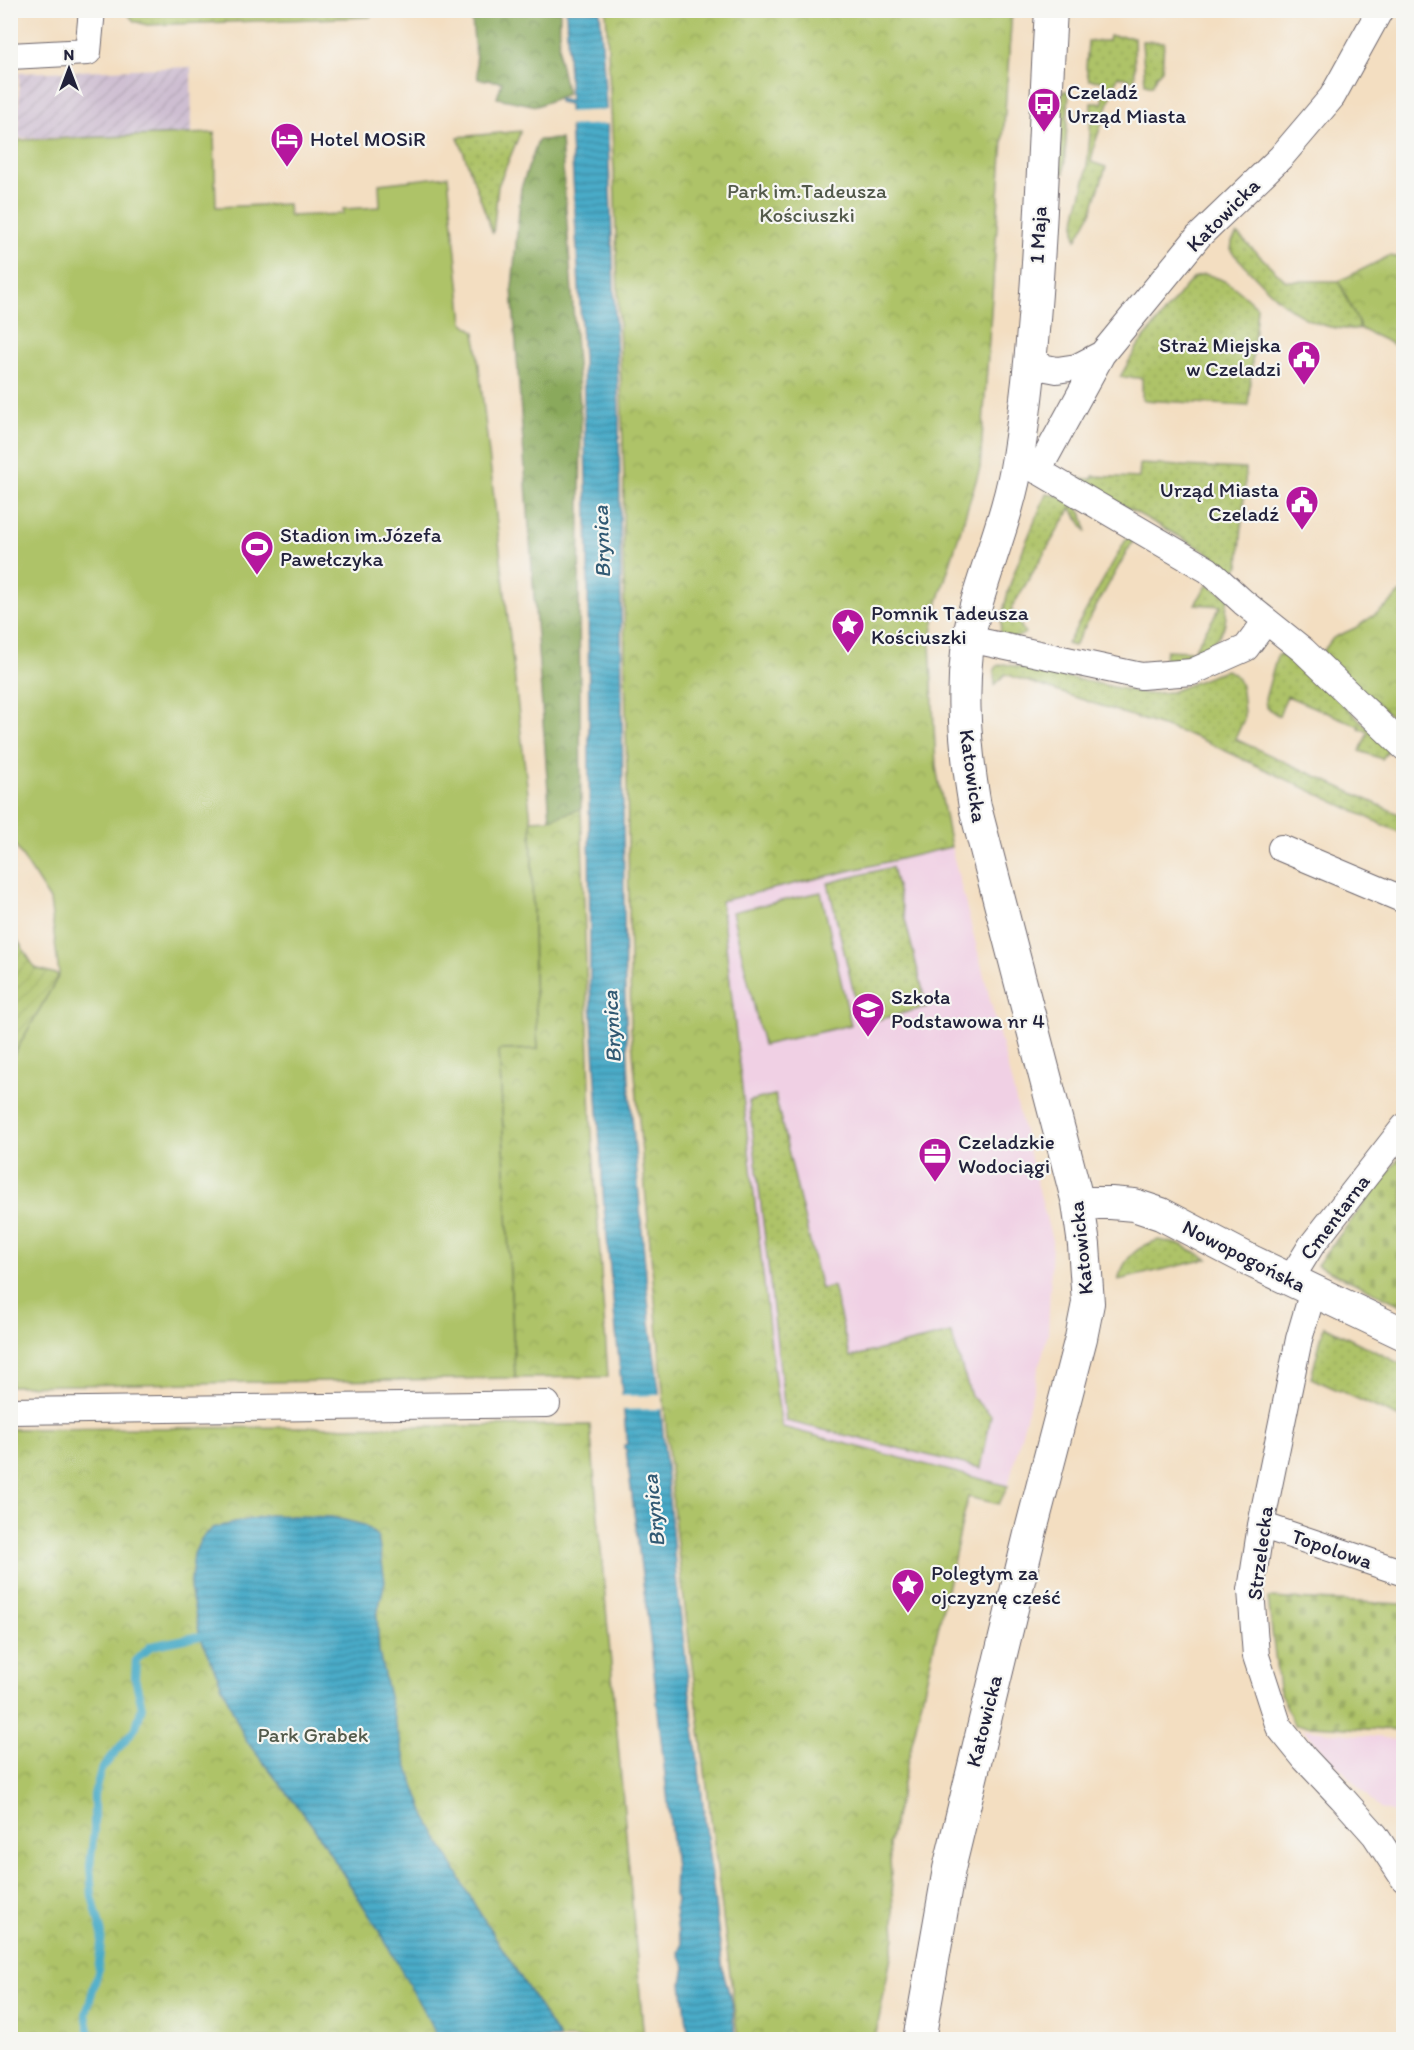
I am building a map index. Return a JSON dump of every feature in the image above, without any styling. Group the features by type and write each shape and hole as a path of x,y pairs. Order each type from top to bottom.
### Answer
{"street":[{"path":"10,56 88,52 92,10"},
{"name":"1 Maja","path":"1028,465 1031,365 1051,10"},
{"name":"Katowicka","path":"1031,365 1057,370 1077,366 1102,354 1198,237 1281,157 1332,97 1380,10"},
{"path":"1102,354 1028,465 1208,570 1303,650 1404,747"},
{"name":"Katowicka","path":"919,2040 955,1846 1088,1303 1078,1203 975,807 964,712 964,671 975,610 1012,489 1028,465"},
{"path":"969,639 1141,676 1192,672 1246,648 1266,621"},
{"path":"1281,848 1404,900"},
{"name":"Cmentarna","path":"1301,1285 1311,1246 1404,1126"},
{"name":"Nowopogońska","path":"1078,1203 1134,1205 1161,1214 1404,1334"},
{"name":"Strzelecka","path":"1301,1285 1299,1339 1261,1525 1251,1590 1256,1656 1279,1727 1305,1759 1375,1835 1404,1879"},
{"path":"10,1411 547,1404"},
{"name":"Topolowa","path":"1261,1525 1404,1573"}],"shaded area":[{"path":"191,67 192,136 19,138 19,73"},
{"name":"Szkoła Podstawowa nr 4","path":"951,847 1052,1241 1048,1333 1008,1486 782,1428 721,901"},
{"path":"1302,1729 1403,1740 1403,1815 1380,1809"}],"green space":[{"path":"125,11 374,11 370,17 147,25 134,21"},
{"path":"471,11 560,11 559,58 567,94 537,106 497,98 502,82 478,79"},
{"name":"Park im.Tadeusza Kościuszki","path":"606,11 1012,11 980,468 938,602 930,643 936,767 951,847 721,901 782,1427 1008,1486 999,1504 968,1497 889,1844 895,1937 875,2039 738,2039 675,1527 631,1029 624,477 614,171"},
{"path":"1109,36 1134,37 1135,81 1118,76 1095,143 1091,162 1106,167 1091,213 1076,240 1075,223 1085,182 1091,103 1103,103 1103,81 1089,80 1086,68 1088,41 1108,41"},
{"path":"1142,41 1164,42 1162,70 1156,76 1152,86 1145,84"},
{"path":"1063,91 1069,91 1064,173 1058,172"},
{"path":"521,131 498,186 493,234 458,137"},
{"name":"Stadion im.Józefa Pawełczyka","path":"214,133 216,207 288,204 289,216 343,214 343,209 380,207 379,184 448,176 463,322 475,332 531,820 534,983 538,1049 499,1050 515,1378 11,1386 11,1060 59,975 50,900 11,839 11,158 19,140"},
{"path":"561,139 581,419 579,600 581,809 550,819 512,288 521,188 538,140"},
{"path":"1237,234 1286,281 1339,281 1361,329 1320,324 1303,317 1287,306 1231,251 1232,242"},
{"path":"1389,256 1403,258 1403,349 1361,329 1339,281"},
{"path":"1204,274 1227,282 1257,307 1248,406 1142,400 1142,378 1120,377 1138,346 1187,285 1194,278"},
{"path":"1140,464 1246,469 1239,566 1233,571 1207,552 1076,479 1092,479 1093,476 1139,478"},
{"path":"1046,494 1062,497 1074,504 1083,516 1086,531 1071,508 1011,609 1025,633 1013,638 1007,637 1000,634 1006,598"},
{"path":"1128,536 1134,539 1074,646 1067,644"},
{"path":"1208,584 1229,598 1223,628 1212,642 1196,651 1192,659 1164,662 1166,650 1193,651 1221,606 1195,604"},
{"path":"1403,590 1403,727 1322,653 1333,638 1355,628 1386,607"},
{"path":"1282,653 1289,654 1390,748 1382,759 1360,751 1368,732 1359,726 1287,696 1279,716 1266,707 1265,699 1277,656"},
{"path":"1004,664 1147,694 1171,692 1226,670 1237,677 1242,694 1244,719 1235,739 1403,816 1403,834 1198,738 1005,674 995,685 994,672 997,666"},
{"path":"581,809 591,1119 608,1377 515,1378 499,1050 538,1049 534,983 531,820 550,819"},
{"path":"892,867 927,1007 861,1024 828,883"},
{"path":"821,892 851,1025 763,1045 732,912"},
{"path":"11,930 35,968 59,975 11,1060"},
{"path":"775,1095 821,1289 833,1286 850,1357 951,1333 971,1396 991,1415 981,1468 786,1421 749,1101"},
{"path":"1403,1153 1403,1306 1317,1265"},
{"path":"1159,1240 1182,1245 1208,1259 1118,1280 1124,1265 1138,1249"},
{"path":"1324,1326 1403,1365 1403,1408 1400,1418 1311,1378"},
{"name":"Park Grabek","path":"590,1425 644,2039 11,2039 10,1429"},
{"path":"1268,1598 1403,1604 1403,1731 1294,1725 1279,1688"}],"water":[{"name":"Brynica","path":"566,11 600,11 608,138 619,412 625,996 629,1081 650,1322 659,1390 677,1586 723,1971 732,2003 735,2039 689,2039 682,1983 685,1967 679,1953 682,1943 678,1934 675,1907 675,1868 651,1646 626,1449 624,1448 627,1444 604,1207 590,985 588,557 583,360 569,104 559,102 559,99 570,100"},
{"path":"268,1515 332,1517 364,1525 378,1537 385,1581 377,1615 379,1652 394,1719 425,1815 476,1907 560,2039 439,2039 380,1932 312,1825 245,1739 200,1636 190,1588 194,1554 201,1539 213,1528"}],"pier":[{"path":"609,110 610,124 567,126 566,112"},
{"path":"662,1395 663,1409 620,1410 619,1396"}],"waterway":[{"path":"93,2040 86,2014 98,1972 102,1934 92,1896 90,1866 94,1829 94,1795 101,1770 136,1727 142,1707 135,1678 136,1660 151,1646 200,1636"}],"place":[{"name":"Czeladź Urząd Miasta","path":"1044,133"},
{"name":"Hotel MOSiR","path":"287,168"},
{"name":"Straż Miejska w Czeladzi","path":"1304,386"},
{"name":"Urząd Miasta Czeladź","path":"1302,531"},
{"name":"Stadion im.Józefa Pawełczyka","path":"257,576"},
{"name":"Pomnik Tadeusza Kościuszki","path":"848,654"},
{"name":"Szkoła Podstawowa nr 4","path":"868,1038"},
{"name":"Czeladzkie Wodociągi","path":"935,1183"},
{"name":"Poległym za ojczyznę cześć","path":"908,1614"}]}
